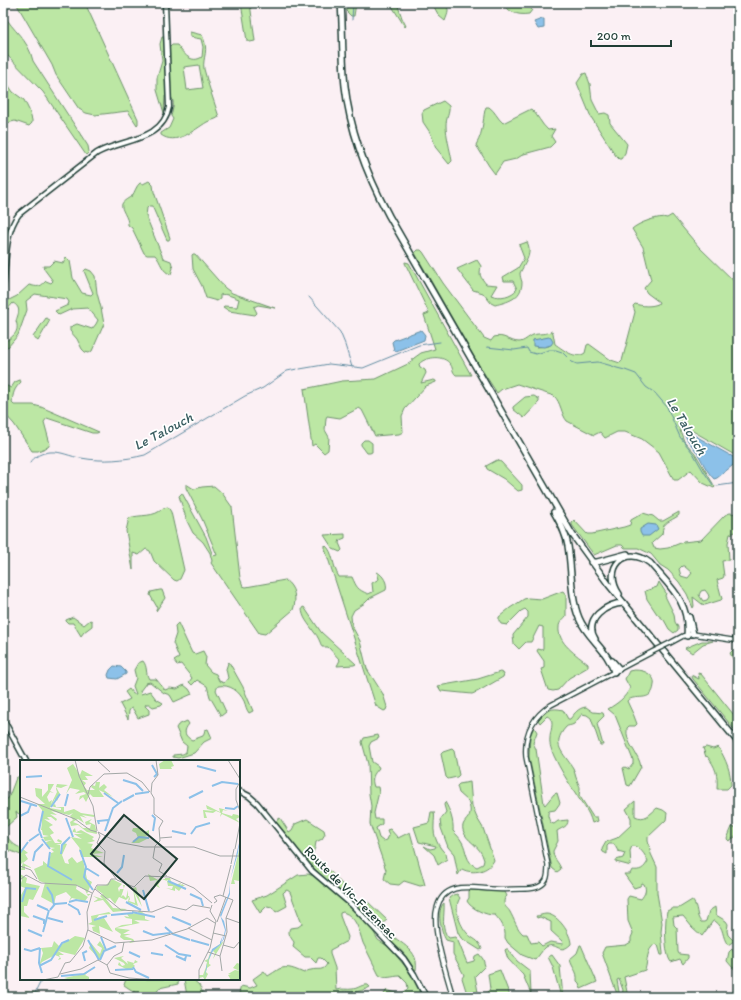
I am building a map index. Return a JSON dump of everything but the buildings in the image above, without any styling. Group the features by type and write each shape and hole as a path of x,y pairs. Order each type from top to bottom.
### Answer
{"highway":[{"path":"341,3 343,62 347,98 358,145 368,173 388,216 568,529 591,562 625,605 738,742"},
{"path":"540,480 541,487 565,535 569,552 574,601 579,619 588,634 616,670"},
{"path":"591,562 597,562 632,553 638,553 650,560 682,596 685,602 693,634"},
{"path":"625,605 625,602 617,591 613,582 615,566 621,559 631,555 638,556 650,563 681,600 685,609 687,636"},
{"path":"616,670 595,639 591,627 593,620 600,612 619,604 625,605"}],"main road":[{"path":"3,290 9,235 11,227 19,214 98,153 153,132 164,121 168,114 165,3"},
{"path":"3,718 25,760"},
{"name":"Route de Vic-Fezensac","path":"240,792 249,796 256,803 312,871 352,905 404,959 426,997"}],"street":[{"path":"453,997 442,956 436,925 437,908 442,898 450,891 459,887 492,889 534,888 543,884 548,874 548,866 525,747 526,735 536,716 544,709 616,670 687,636 693,634 738,640"}],"green space":[{"path":"16,3 85,3 138,119 137,125 128,111 95,115 86,113 79,109 56,75 52,65"},
{"path":"241,3 250,3 255,41 247,41"},
{"path":"346,3 356,3 354,16 351,16 346,11"},
{"path":"390,3 397,3 406,26 405,27"},
{"path":"432,3 445,3 448,8 448,12 445,21 439,16"},
{"path":"500,3 527,3 532,10 529,14 516,14"},
{"path":"3,13 28,46 33,61 88,146 89,152 86,155 43,92 3,51"},
{"path":"190,32 202,35 206,50 204,69 219,117 207,122 185,136 173,139 167,138 161,135 161,133 169,128 173,119 171,116 173,103 171,97 165,96 164,113 157,90 157,78 162,61 160,44 163,37 169,48 172,45 177,45 185,55 191,59 198,59 202,57 203,47 201,39 190,37","holes":["199,65 203,88 187,90 184,67"]},
{"path":"586,73 590,84 592,100 599,114 605,113 609,115 610,123 627,144 625,153 621,159 616,156 591,117 577,83 583,74"},
{"path":"3,77 13,92 24,100 32,120 32,123 29,126 15,121 3,124"},
{"path":"443,101 449,106 446,129 452,161 449,164 436,148 431,134 423,122 422,113 424,110"},
{"path":"486,107 489,107 503,123 531,109 548,130 555,129 551,136 555,142 550,147 524,154 516,159 503,162 495,174 476,145 479,140"},
{"path":"149,181 153,185 170,238 169,240 167,240 152,206 147,208 146,216 163,258 171,261 173,268 171,274 164,269 155,255 147,255 144,253 132,228 128,225 122,208 123,203 132,196 140,183 143,184"},
{"path":"672,215 699,247 738,285 738,295 733,299 738,310 738,457 691,430 682,423 678,425 684,441 695,453 715,487 714,488 703,483 691,470 678,480 674,480 659,452 642,439 625,432 617,432 605,438 600,432 594,435 567,421 558,401 554,396 517,384 502,389 497,393 480,367 415,253 418,250 423,252 443,283 484,338 491,341 494,337 498,336 519,342 533,335 552,331 555,344 573,355 581,355 585,353 587,345 589,344 611,360 620,363 622,361 635,312 633,306 635,304 652,306 658,304 659,302 647,293 644,288 651,280 643,247 632,229 649,220 664,217 667,218","holes":["543,339 549,346 536,347 533,340"]},
{"path":"527,242 529,246 529,254 520,273 522,282 521,288 517,296 509,301 495,305 491,303 483,293 473,290 457,269 477,260 481,266 480,276 486,284 497,285 491,295 502,297 509,295 517,289 513,281 504,281 503,277 518,268 524,258 519,245"},
{"path":"193,254 195,254 225,288 232,293 275,308 258,305 254,307 257,313 255,315 229,311 223,307 237,307 239,299 232,296 225,294 220,295 220,299 217,301 206,298 202,286 193,269"},
{"path":"66,257 70,261 73,278 82,293 91,295 93,293 84,271 86,269 91,271 95,276 104,324 92,351 89,353 85,352 70,331 70,327 77,324 92,329 96,324 98,320 88,308 72,309 59,315 55,311 68,305 69,302 67,299 35,294 26,301 27,310 18,335 8,347 5,346 4,342 15,334 17,328 16,321 19,311 18,307 13,303 6,311 4,306 5,302 17,296 29,285 38,286 42,285 46,281 51,283 53,281 43,266 49,266 54,261 63,263"},
{"path":"405,262 409,263 471,375 456,375 451,365 444,359 430,358 422,361 419,364 420,367 425,370 426,373 421,383 434,380 436,382 426,386 405,409 402,416 403,432 399,434 375,436 362,410 359,408 340,418 327,416 325,430 329,437 328,450 324,453 315,444 312,446 304,389 342,381 376,379 410,363 421,353 435,349 424,315 429,313"},
{"path":"46,318 50,320 38,341 33,337"},
{"path":"20,380 21,382 13,394 12,403 14,405 33,405 41,407 99,432 92,433 47,418 44,422 50,444 48,447 38,451 32,451 14,424 3,412 3,384 11,388 15,382"},
{"path":"534,396 539,399 539,402 524,418 513,409 513,407 525,397"},
{"path":"364,440 368,440 372,443 372,452 367,453 361,445"},
{"path":"497,460 501,462 522,485 522,490 518,491 504,479 487,469 486,466"},
{"path":"186,484 194,489 214,486 222,493 232,507 240,578 243,586 246,587 285,580 291,586 295,598 293,610 265,634 259,633 211,563 210,553 203,542 193,533 187,521 179,496 182,493 206,537 213,556 217,555 202,519 186,488"},
{"path":"168,507 171,512 184,570 180,579 177,581 174,580 154,561 150,551 146,549 139,555 133,553 133,570 126,531 129,518 152,515 163,508"},
{"path":"679,512 679,515 667,522 664,526 662,534 652,543 654,548 668,548 683,542 701,540 725,515 730,513 738,514 738,531 730,534 728,543 729,560 722,561 724,576 723,578 717,580 721,600 705,605 693,597 693,608 687,594 679,582 668,570 660,565 651,554 638,548 625,548 622,545 617,545 594,555 572,525 574,520 587,534 592,534 630,525 631,520 643,513 653,516 659,521 663,521","holes":["682,566 692,573 688,578 681,576 679,569","705,590 709,597 707,600 703,601 699,595 701,591"]},
{"path":"345,534 345,538 340,540 339,543 342,550 340,552 333,549 324,535"},
{"path":"325,545 332,555 339,577 352,577 356,586 362,591 368,594 373,592 372,583 379,579 377,572 386,582 386,590 370,598 354,610 351,616 352,626 360,641 367,669 383,694 387,707 384,711 376,706 325,549"},
{"path":"659,582 666,593 665,596 674,614 675,622 678,627 678,630 674,633 669,629 664,620 657,614 647,599 645,591 657,587"},
{"path":"162,590 165,598 156,611 157,607 150,595 151,592"},
{"path":"563,591 566,595 566,616 561,621 559,633 564,643 573,653 588,664 588,667 569,678 558,690 553,691 548,690 541,669 544,668 544,661 537,651 538,649 542,650 543,648 543,627 539,626 531,642 526,642 519,649 514,644 513,635 528,617 528,612 525,609 521,611 507,625 501,624 499,617 524,599 542,599"},
{"path":"304,607 321,632 356,664 337,666 340,660 328,647 322,647 317,635 304,618 302,608"},
{"path":"73,617 84,625 90,620 92,621 92,626 81,636 73,623 68,623 66,621"},
{"path":"178,623 192,653 195,654 203,651 206,657 205,665 211,672 216,674 219,681 224,683 228,678 226,669 229,662 243,687 253,711 249,713 242,697 237,691 230,687 218,686 216,690 226,712 221,716 210,697 207,686 197,680 192,685 189,682 192,678 181,664 177,665 174,661 179,658 173,643 176,634 175,626"},
{"path":"702,641 713,641 703,644 692,653 685,648"},
{"path":"733,650 738,655 738,669 730,653"},
{"path":"143,661 149,679 156,679 165,690 170,688 177,689 184,685 192,694 174,702 170,695 164,693 150,682 146,683 140,691 141,694 150,691 156,699 163,703 153,707 146,704 145,706 149,710 149,714 138,718 131,708 128,719 120,704 130,699 125,692 129,689 133,694 136,694 133,686 136,678 134,670 138,663"},
{"path":"629,671 642,671 650,675 653,678 654,684 653,691 647,696 630,699 627,701 637,724 627,728 628,739 638,757 641,767 630,786 627,785 623,768 625,767 629,769 633,764 633,760 615,715 608,709 621,700 628,692 630,688 625,679"},
{"path":"500,672 504,674 503,677 472,694 441,691 438,686 478,679"},
{"path":"698,673 701,674 738,720 738,734 693,679 691,675 699,679"},
{"path":"586,707 593,712 603,713 604,716 597,724 603,745 600,745 591,718 582,714 574,724 566,727 561,733 559,744 560,749 574,770 580,787 579,795 593,817 597,817 598,821 592,823 587,811 564,775 552,752 550,735 552,723 550,718 547,716 540,723 538,720 543,714 552,709 563,710 568,719 570,719 579,710"},
{"path":"187,721 189,724 185,733 189,738 192,740 203,736 205,730 208,729 212,738 204,742 194,753 178,758 173,757 173,755 183,754 186,752 187,746 182,742 176,728 178,725"},
{"path":"534,727 537,732 533,743 536,749 544,804 545,805 554,794 557,793 560,803 555,810 549,811 549,818 551,823 554,824 558,821 568,820 566,826 557,831 558,841 553,854 561,869 557,872 552,868 529,757 530,736"},
{"path":"378,735 379,738 371,742 369,746 372,762 379,768 374,775 373,781 374,787 378,787 379,793 374,813 375,819 382,819 382,824 376,828 379,838 383,841 387,840 389,835 387,830 390,829 398,838 410,832 425,885 420,886 404,881 399,885 390,884 384,879 386,870 370,824 371,806 368,764 362,742 364,738"},
{"path":"706,747 713,749 718,747 724,757 728,766 731,780 731,785 727,789 717,789 716,771 710,760 707,756 706,757 703,748"},
{"path":"452,749 454,751 459,775 448,779 446,777 441,754"},
{"path":"20,776 20,814 16,812 17,817 6,827 6,834 9,840 20,848 20,855 10,851 3,853 3,798 8,799 16,778"},
{"path":"470,782 472,806 483,828 494,860 492,864 485,869 471,872 462,869 458,875 454,854 448,847 441,828 440,820 446,812 444,805 445,802 451,816 453,831 464,845 470,863 477,867 483,864 484,860 482,855 467,838 463,830 463,825 469,815 470,808 468,801 459,793 457,786 459,784"},
{"path":"635,801 635,816 642,818 645,817 657,808 667,813 666,820 648,837 651,854 657,867 657,893 662,923 661,932 663,955 661,955 658,945 655,944 652,946 645,970 624,977 627,992 623,997 623,990 619,979 617,980 619,992 617,994 602,953 605,947 626,945 631,942 633,933 628,921 627,899 629,896 641,899 645,888 644,884 642,883 640,886 634,888 624,874 630,874 632,870 642,869 648,861 642,851 635,846 632,846 630,851 631,866 616,862 616,860 623,858 625,853 618,851 614,844 609,844 607,846 607,854 603,852 602,849 606,842 617,838 631,825 631,818 626,809"},
{"path":"431,812 434,812 435,837 438,845 446,854 447,859 438,865 434,855 424,846 430,849 435,848 436,846 419,842 414,827 429,823"},
{"path":"280,818 289,832 295,824 307,819 324,830 325,834 322,839 316,842 310,858 324,871 330,871 360,904 362,905 368,902 387,920 383,923 387,930 414,954 416,970 412,968 401,950 391,943 343,893 318,873 276,823"},
{"path":"732,827 738,828 738,835 729,841 727,839"},
{"path":"308,874 314,876 342,899 372,929 378,940 389,947 409,971 422,997 383,997 387,990 396,993 406,991 408,988 407,983 400,976 387,978 379,975 363,943 357,925 348,914 343,912 340,913 340,916 348,937 347,941 330,950 335,968 336,990 353,989 366,985 370,987 357,992 344,991 339,993 339,997 248,997 239,993 241,986 250,988 257,985 253,979 264,971 268,976 282,968 292,968 304,973 310,970 322,969 327,964 321,958 318,958 316,963 310,957 305,957 293,947 294,942 289,930 290,928 298,927 302,924 290,892 287,890 283,893 287,906 276,912 272,907 267,906 260,913 252,900 267,895 298,875"},
{"path":"470,890 505,892 507,896 504,900 505,905 519,929 523,934 527,934 531,943 538,942 542,946 550,942 563,944 562,941 551,931 551,922 540,917 537,918 536,916 546,914 555,917 563,925 569,935 571,944 564,949 553,946 546,947 535,960 522,955 508,943 505,938 503,925 495,915 483,913 469,904 467,901"},
{"path":"457,894 460,898 457,911 462,926 469,936 479,943 482,949 480,950 461,938 458,933 449,898"},
{"path":"692,900 696,906 698,917 701,922 706,921 709,911 715,907 716,915 728,924 728,935 734,941 728,945 724,938 722,929 715,921 713,921 702,936 683,916 673,917 674,925 677,928 678,952 679,954 688,955 688,958 683,964 680,959 671,962 666,945 667,911 673,908 679,908"},
{"path":"444,903 444,926 446,935 449,938 455,937 458,941 467,963 474,961 475,956 479,954 483,959 485,966 475,976 478,992 483,996 490,989 488,974 500,970 510,996 515,997 468,997 462,978 464,975 453,954 453,942 446,940 442,932 440,911"},
{"path":"580,945 597,982 581,989 577,981 577,974 570,959 577,953"},
{"path":"506,949 508,949 517,961 530,971 531,994 523,975 508,959"},
{"path":"732,949 738,960 738,968 733,968 727,961 729,952"},
{"path":"552,955 560,966 563,997 561,997 553,967 548,957"},
{"path":"126,980 179,980 178,984 159,988 155,996 179,997 142,997 124,985"},
{"path":"184,980 193,980 199,985 205,997 186,997"},
{"path":"25,992 38,993 39,997 22,997"}],"water":[{"path":"544,19 544,28 538,29 534,22"},
{"path":"421,330 425,335 424,340 396,351 394,350 392,342 394,340"},
{"path":"549,337 553,342 551,345 544,347 533,346 533,340"},
{"path":"686,432 735,458 737,462 714,479 687,439 685,435"},
{"path":"648,524 656,525 658,529 649,536 642,536 640,529"},
{"path":"114,666 121,667 126,674 117,679 109,678 108,675 110,670"}],"waterway":[{"path":"352,20 353,3"},
{"path":"309,297 340,332 345,344"},
{"name":"Le Talouch","path":"300,369 329,364 363,368 419,345 440,342"},
{"path":"345,345 352,367"},
{"name":"Le Talouch","path":"487,347 514,350 527,348 529,352 536,354 549,350 556,350 562,352 572,362 577,364 598,362 636,374 646,387 655,393 667,407 680,437 693,453 713,485"},
{"name":"Le Talouch","path":"30,463 38,455 50,452 58,452 97,460 121,459 145,455 245,396 263,388 287,371 297,369"},
{"name":"Le Talouch","path":"717,486 738,483"},
{"path":"33,997 42,980"}]}
